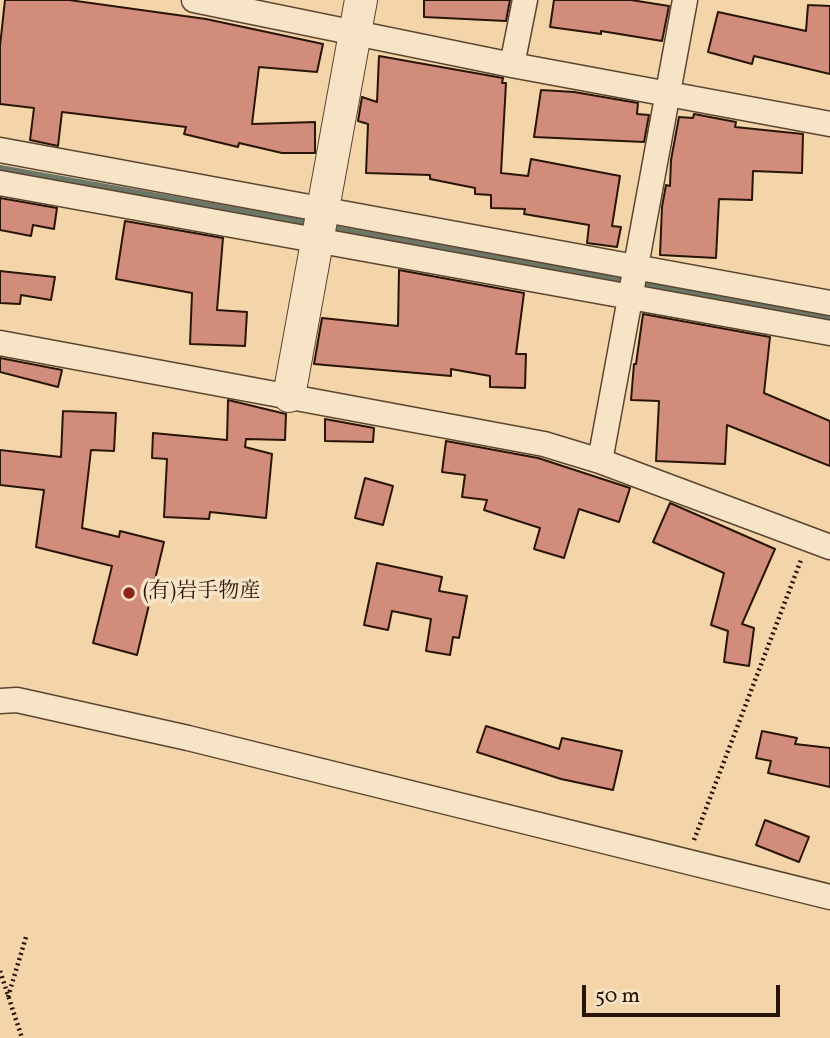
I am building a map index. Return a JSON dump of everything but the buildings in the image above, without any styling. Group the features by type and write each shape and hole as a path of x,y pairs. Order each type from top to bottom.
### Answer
{"street":[{"path":"196,0 512,65 830,124"},
{"path":"289,396 361,0"},
{"path":"512,65 525,0"},
{"path":"600,461 685,0"},
{"path":"0,149 830,303"},
{"path":"0,183 830,333"},
{"path":"0,343 544,444 600,461 819,544"},
{"path":"0,701 17,700 188,738 830,897"}],"path":[{"path":"687,860 819,544"},
{"path":"8,998 26,937"},
{"path":"0,971 22,1038"}],"waterway":[{"path":"0,169 314,225"},
{"path":"327,228 830,319"}],"place":[{"name":"(有)岩手物産","path":"129,593"}]}
